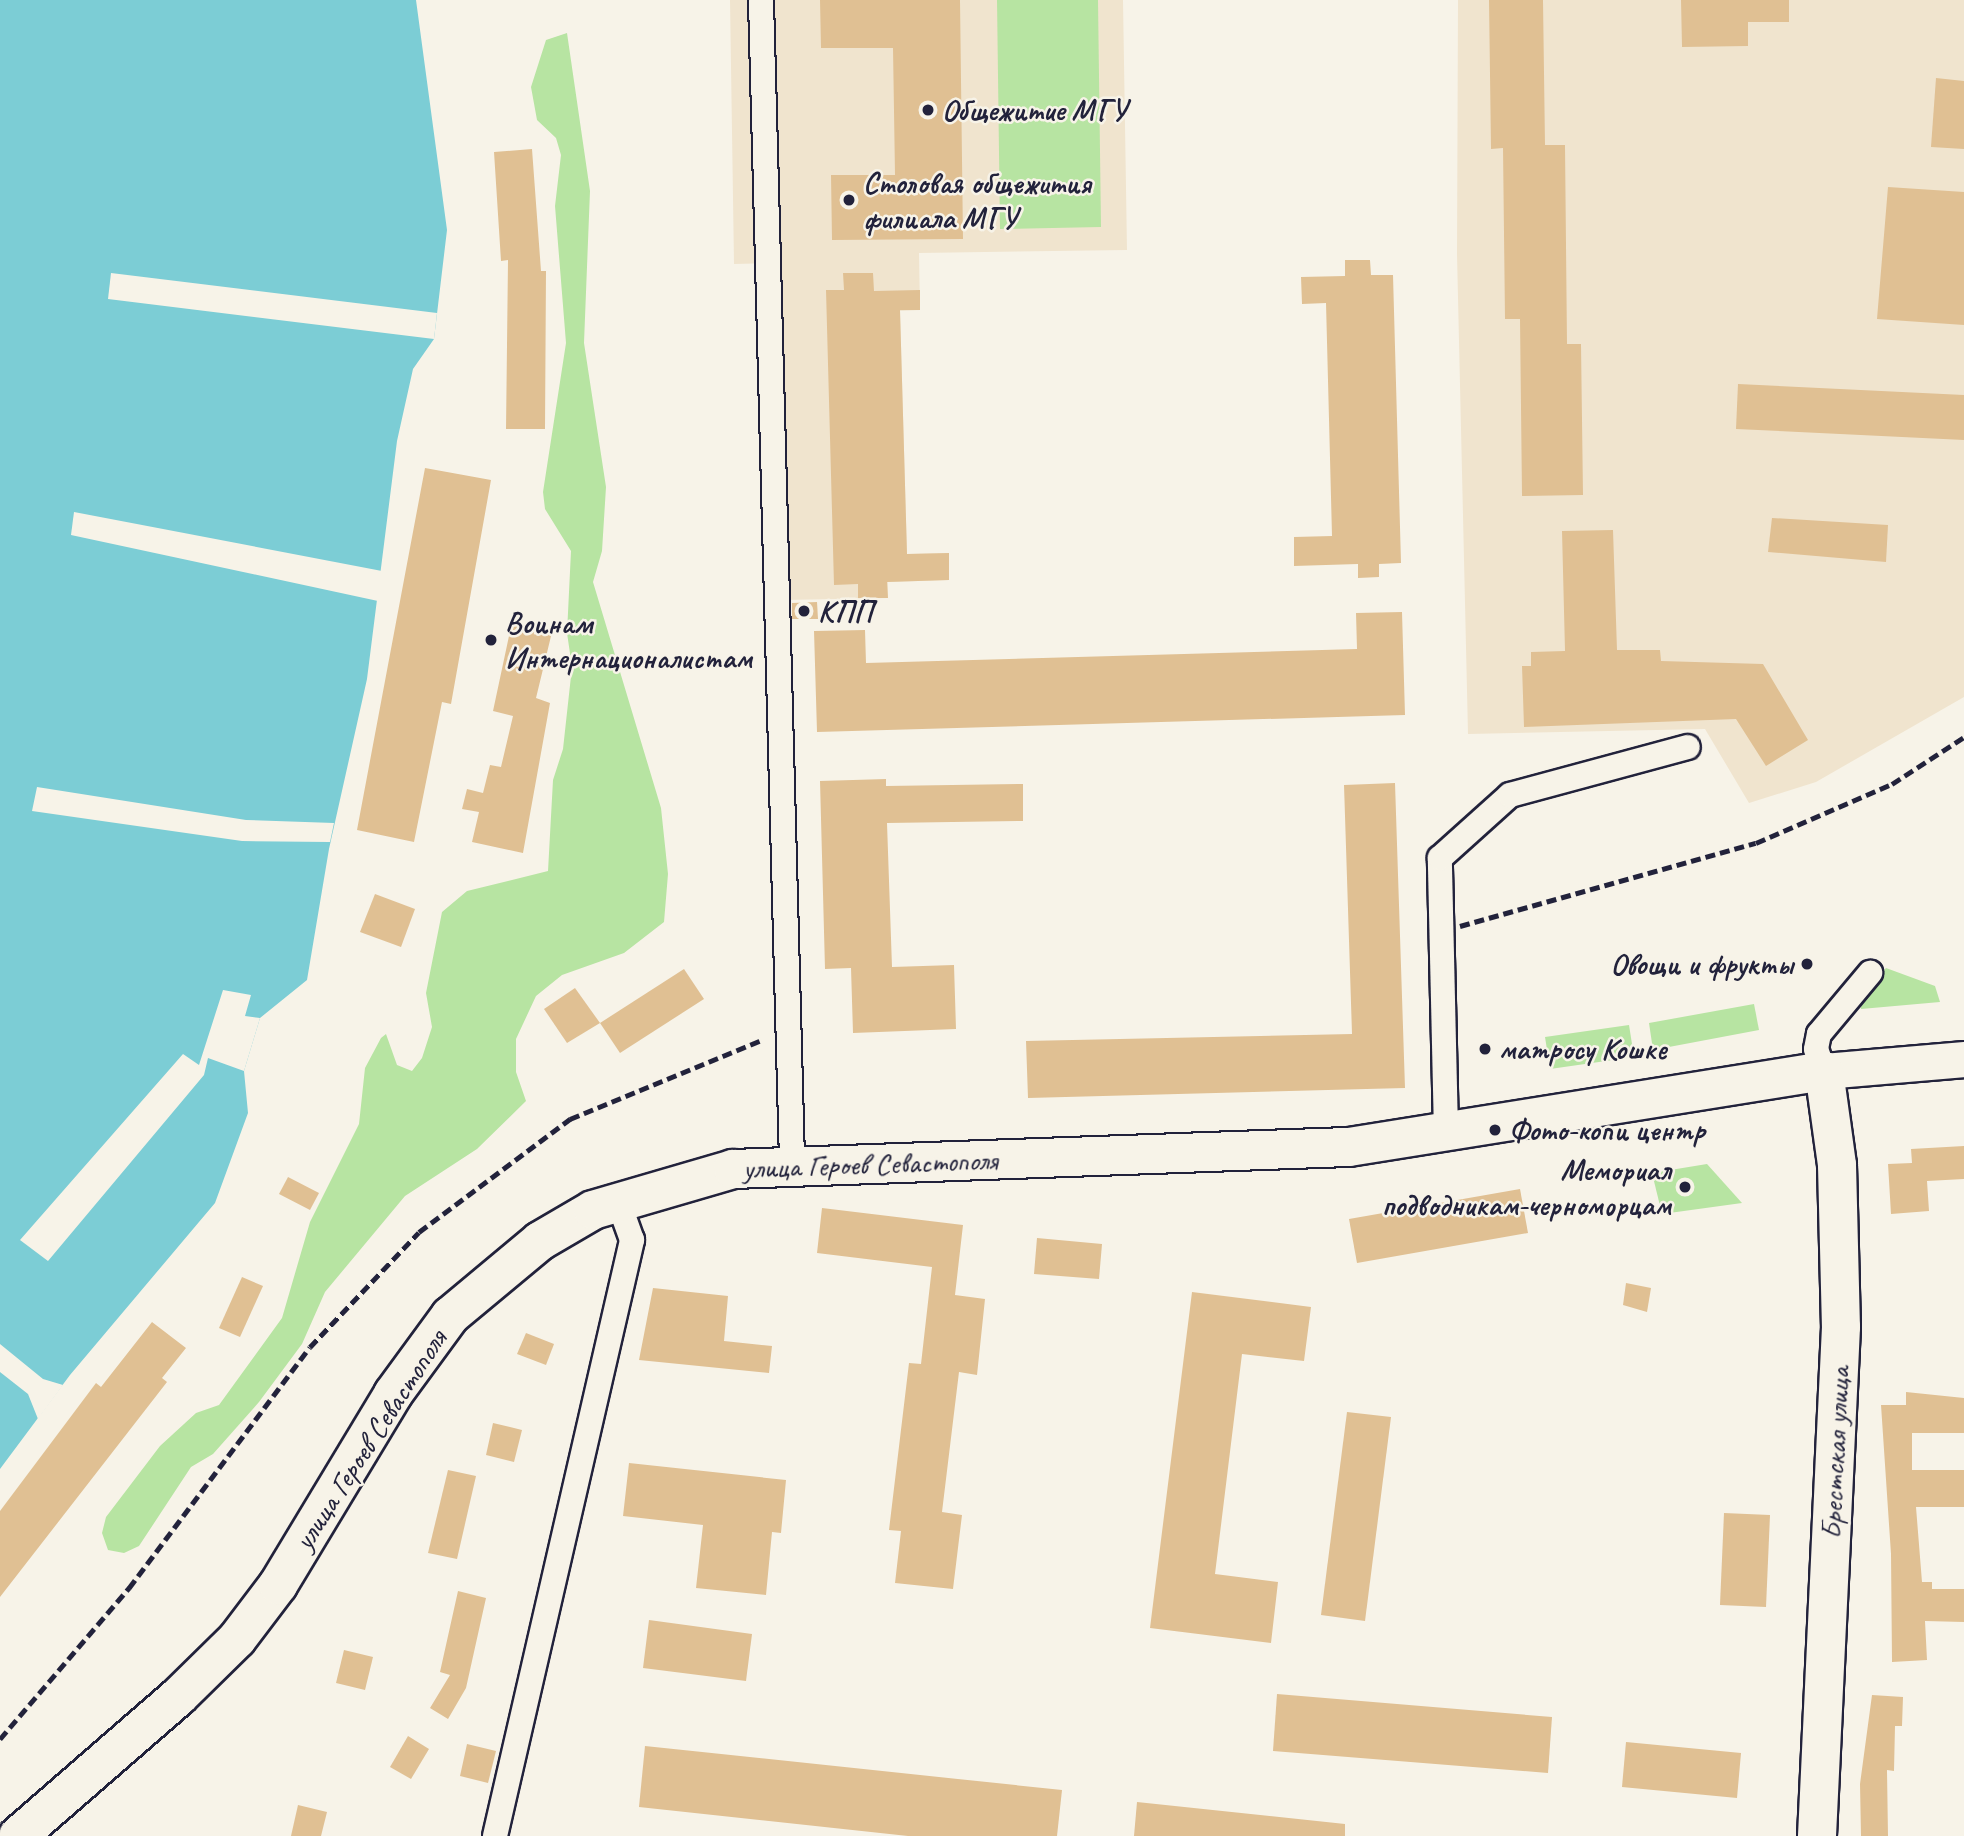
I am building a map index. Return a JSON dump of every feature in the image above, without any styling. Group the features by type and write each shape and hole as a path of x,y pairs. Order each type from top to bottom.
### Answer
{"main road":[{"name":"улица Героев Севастополя","path":"18,1836 179,1696 237,1639 278,1585 393,1394 450,1316 540,1241 618,1201 733,1169 792,1163 1189,1156 1349,1147 1824,1071 1964,1059"},
{"name":"Брестская улица","path":"1817,1836 1841,1326 1837,1164 1824,1071"}],"street":[{"path":"761,0 792,1163"},
{"path":"1446,1132 1440,858 1510,795 1688,747"},
{"path":"1824,1071 1816,1049 1819,1034 1870,973"},
{"path":"495,1836 632,1240 618,1201"}],"shaded area":[{"path":"730,0 1123,0 1127,250 919,253 920,310 900,311 907,554 949,553 949,580 888,582 888,598 783,600 778,263 734,264"},
{"path":"1458,0 1964,0 1964,697 1816,782 1749,803 1705,729 1468,734 1457,254"}],"green space":[{"path":"997,0 1098,0 1101,227 1000,229"},
{"path":"567,33 590,191 584,343 606,487 602,551 593,582 661,808 668,874 664,922 624,953 562,975 536,996 516,1039 516,1072 526,1101 477,1149 405,1196 325,1292 302,1344 259,1402 213,1454 191,1467 139,1546 124,1553 108,1550 102,1533 106,1517 160,1446 196,1413 219,1405 282,1318 310,1222 359,1124 365,1068 381,1038 386,1034 397,1065 412,1071 422,1058 432,1027 426,993 442,912 467,891 548,871 553,780 563,749 572,667 567,633 571,551 545,509 543,492 566,343 555,206 561,155 556,138 537,120 531,87 546,40"},
{"path":"1886,968 1935,986 1940,1002 1861,1009 1859,996"},
{"path":"1754,1004 1759,1030 1653,1050 1649,1023"},
{"path":"1629,1025 1634,1057 1550,1069 1545,1037"},
{"path":"1707,1164 1742,1203 1662,1214 1652,1173"}],"water":[{"path":"0,0 416,0 447,230 434,339 413,369 397,441 367,679 329,849 307,980 260,1018 244,1071 248,1113 215,1203 70,1375 0,1469"}],"pier":[{"path":"111,273 437,313 434,339 108,299"},
{"path":"74,512 382,571 378,601 71,535"},
{"path":"37,787 246,820 334,823 330,842 242,841 32,811"},
{"path":"223,990 251,995 245,1016 260,1018 244,1071 208,1058 204,1075 48,1261 20,1240 183,1054 199,1065"},
{"path":"0,1344 43,1379 63,1385 38,1419 28,1394 0,1372"}],"building":[{"name":"Общежитие МГУ","path":"820,0 960,0 963,239 832,240 831,175 895,175 893,48 821,48"},
{"path":"1489,0 1543,0 1545,145 1565,145 1567,344 1581,344 1583,495 1522,496 1520,319 1505,319 1503,148 1491,149"},
{"path":"1681,0 1789,0 1789,22 1748,22 1748,46 1682,47"},
{"path":"1936,78 1964,81 1964,149 1931,147"},
{"path":"532,149 541,271 546,271 545,429 506,429 508,260 501,261 494,152"},
{"path":"1888,187 1964,192 1964,325 1877,319"},
{"path":"1345,260 1370,260 1371,275 1393,275 1401,563 1379,564 1379,577 1358,578 1358,564 1294,566 1294,537 1332,536 1326,303 1302,304 1301,277 1345,276"},
{"path":"843,273 873,273 874,291 920,290 920,310 900,310 907,554 949,553 949,580 887,582 888,598 858,598 858,584 834,585 826,290 844,290"},
{"path":"1738,384 1964,395 1964,440 1736,429"},
{"path":"425,468 491,480 451,704 442,702 414,842 357,830"},
{"path":"1772,518 1888,525 1886,562 1768,552"},
{"path":"1613,530 1617,650 1660,650 1661,661 1763,664 1808,740 1766,766 1736,719 1524,727 1522,666 1531,666 1531,652 1565,651 1562,531"},
{"name":"КПП","path":"817,602 818,619 792,619 792,603"},
{"path":"1402,612 1405,715 817,732 814,631 865,630 866,663 1357,649 1356,613"},
{"path":"512,622 552,632 536,698 550,703 523,853 472,842 479,812 462,809 467,789 483,793 490,765 501,767 513,716 493,711"},
{"path":"886,779 886,786 1023,784 1023,821 887,823 892,967 954,965 956,1029 853,1033 851,968 825,969 820,781"},
{"path":"1395,783 1405,1088 1028,1098 1026,1041 1352,1034 1344,785"},
{"path":"375,894 415,909 401,947 360,932"},
{"path":"684,969 704,999 620,1053 600,1023"},
{"path":"575,988 600,1023 567,1043 544,1009"},
{"path":"1964,1146 1964,1179 1927,1181 1929,1211 1891,1214 1888,1164 1912,1163 1911,1149"},
{"path":"288,1177 319,1193 310,1210 279,1194"},
{"path":"1520,1189 1528,1233 1357,1263 1349,1219"},
{"path":"822,1208 963,1225 955,1295 985,1299 977,1375 959,1372 942,1512 962,1515 953,1589 895,1583 901,1531 889,1530 909,1363 921,1364 932,1267 817,1253"},
{"path":"1037,1238 1102,1244 1099,1279 1034,1274"},
{"path":"242,1277 263,1286 240,1337 219,1328"},
{"path":"1626,1283 1651,1288 1647,1312 1623,1305"},
{"path":"653,1288 728,1296 724,1341 772,1346 769,1373 639,1360"},
{"path":"1192,1292 1311,1307 1304,1361 1242,1354 1215,1574 1278,1582 1271,1643 1150,1628"},
{"path":"152,1322 186,1348 162,1378 167,1382 0,1597 0,1511 96,1383 101,1387"},
{"path":"526,1333 554,1344 546,1365 517,1354"},
{"path":"1906,1392 1964,1398 1964,1433 1912,1433 1912,1470 1964,1470 1964,1507 1916,1507 1922,1582 1932,1582 1932,1589 1964,1589 1964,1622 1925,1621 1927,1660 1892,1662 1891,1554 1881,1405 1906,1405"},
{"path":"1347,1412 1391,1417 1365,1621 1321,1615"},
{"path":"493,1423 522,1430 514,1462 486,1455"},
{"path":"629,1463 786,1480 781,1533 772,1532 766,1595 696,1588 703,1525 623,1516"},
{"path":"448,1470 476,1476 457,1559 428,1553"},
{"path":"1724,1513 1770,1515 1766,1607 1720,1605"},
{"path":"458,1591 486,1598 466,1688 448,1719 430,1708 450,1675 440,1672"},
{"path":"649,1620 752,1634 746,1681 643,1668"},
{"path":"344,1650 373,1657 365,1690 336,1683"},
{"path":"1277,1694 1552,1717 1548,1773 1273,1751"},
{"path":"1872,1695 1903,1697 1902,1726 1895,1726 1894,1771 1887,1770 1888,1836 1861,1836 1860,1784"},
{"path":"408,1736 429,1749 411,1779 390,1767"},
{"path":"1626,1742 1741,1753 1737,1798 1622,1787"},
{"path":"467,1744 496,1751 488,1783 460,1776"},
{"path":"645,1746 1062,1790 1057,1836 908,1836 639,1807"},
{"path":"1137,1802 1345,1824 1345,1836 1134,1836"},
{"path":"298,1805 327,1812 321,1836 291,1836"}],"railway":[{"path":"1460,926 1756,843 1892,784 1964,737"},
{"path":"0,1739 129,1588 310,1347 419,1232 570,1119 764,1039"}],"place":[{"name":"Общежитие МГУ","path":"928,110"},
{"name":"Столовая общежития филиала МГУ","path":"849,200"},
{"name":"КПП","path":"804,611"},
{"name":"Воинам Интернационалистам","path":"491,640"},
{"name":"Овощи и фрукты","path":"1807,964"},
{"name":"матросу Кошке","path":"1485,1049"},
{"name":"Фото-копи центр","path":"1495,1130"},
{"name":"Мемориал подводникам-черноморцам","path":"1685,1187"}]}
